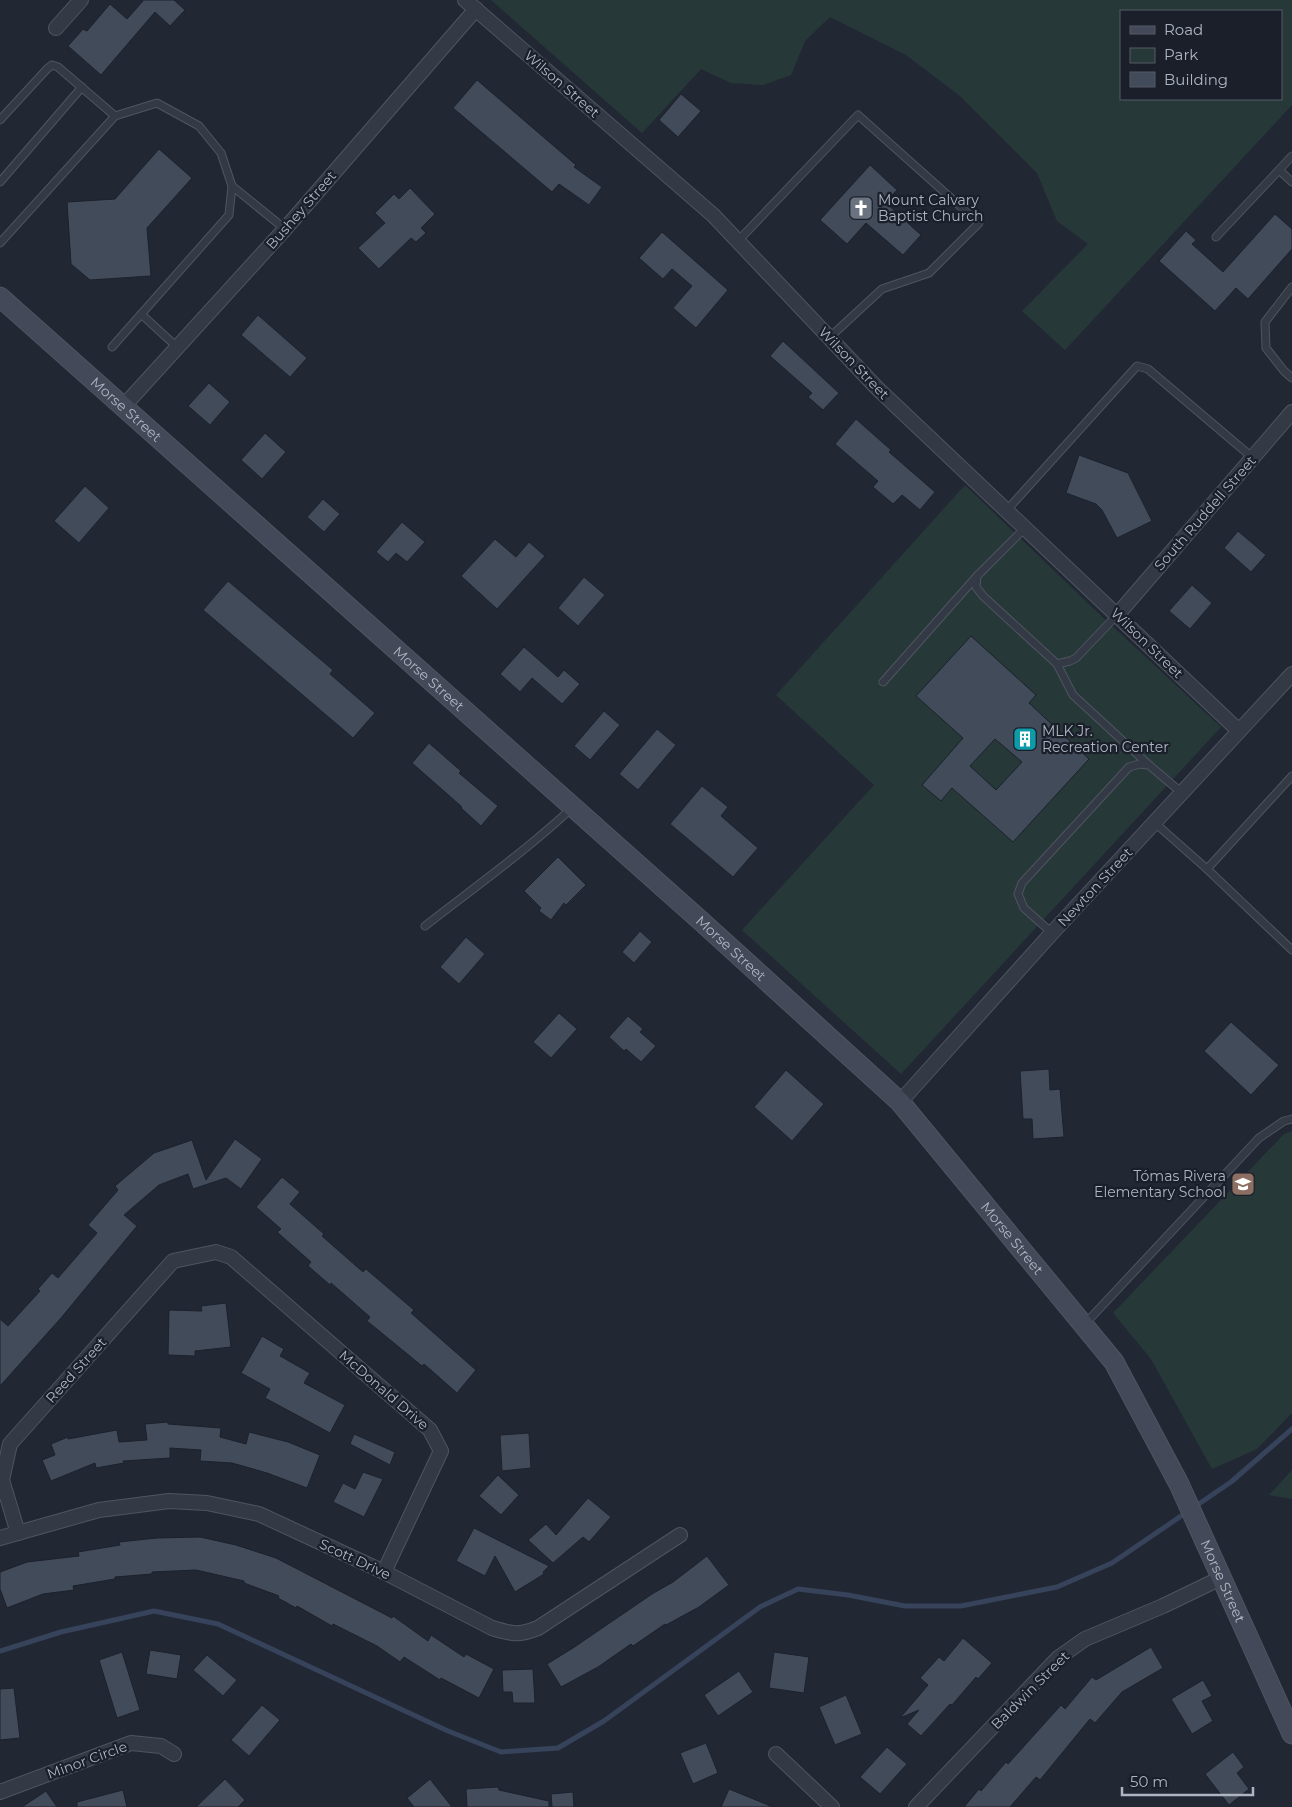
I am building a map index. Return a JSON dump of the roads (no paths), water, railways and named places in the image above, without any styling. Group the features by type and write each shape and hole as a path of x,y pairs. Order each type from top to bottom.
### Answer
{"street":[{"path":"56,28 81,0"},
{"name":"Bushey Street","path":"123,407 285,229 471,4"},
{"name":"Wilson Street","path":"471,4 713,216 877,388 1118,614 1239,731"},
{"name":"Morse Street","path":"0,297 573,807 900,1102 1114,1362 1179,1484 1292,1734"},
{"name":"South Ruddell Street","path":"1118,614 1292,412"},
{"name":"Newton Street","path":"900,1102 1052,933 1292,674"},
{"name":"Reed Street","path":"18,1532 2,1480 10,1444 173,1260 216,1252"},
{"name":"McDonald Drive","path":"216,1252 231,1257 430,1430 441,1451 384,1572"},
{"name":"Scott Drive","path":"0,1538 99,1510 169,1501 207,1503 259,1514 384,1572 492,1628 507,1633 522,1634 538,1628 680,1535"},
{"name":"Baldwin Street","path":"916,1807 1058,1658 1085,1639 1163,1606 1221,1578"},
{"name":"Minor Circle","path":"0,1792 131,1743 161,1746 174,1754"},
{"path":"776,1754 832,1807"}],"lane":[{"path":"0,120 50,66 58,67 115,116"},
{"path":"0,182 82,88"},
{"path":"0,243 115,116 157,103 198,126 221,153 232,186 229,215 112,348"},
{"path":"738,241 858,115 979,223 929,273 882,289 829,338"},
{"path":"1216,237 1292,156"},
{"path":"1279,170 1292,182"},
{"path":"232,186 285,229"},
{"path":"1292,287 1265,322 1266,348 1292,378"},
{"path":"141,314 177,347"},
{"path":"1007,510 1137,366 1148,369 1253,458"},
{"path":"883,682 978,576 1025,528"},
{"path":"978,576 976,587 983,596 1057,664 1073,696 1182,793"},
{"path":"1057,664 1076,658 1118,614"},
{"path":"1052,933 1024,908 1018,894 1022,883 1129,767 1140,764 1149,765"},
{"path":"1206,869 1292,776"},
{"path":"425,926 498,870 573,807"},
{"path":"1155,823 1292,950"},
{"path":"1084,1325 1259,1138 1284,1121 1292,1119"}],"waterway":[{"path":"0,1651 61,1632 154,1611 218,1624 448,1731 501,1752 558,1748 604,1721 760,1607 798,1589 848,1595 905,1606 961,1606 1057,1587 1112,1563 1231,1482 1292,1429"}],"place":[{"name":"Mount Calvary Baptist Church","path":"861,208"},
{"name":"MLK Jr. Recreation Center","path":"1025,739"},
{"name":"Tómas Rivera Elementary School","path":"1243,1184"}]}
